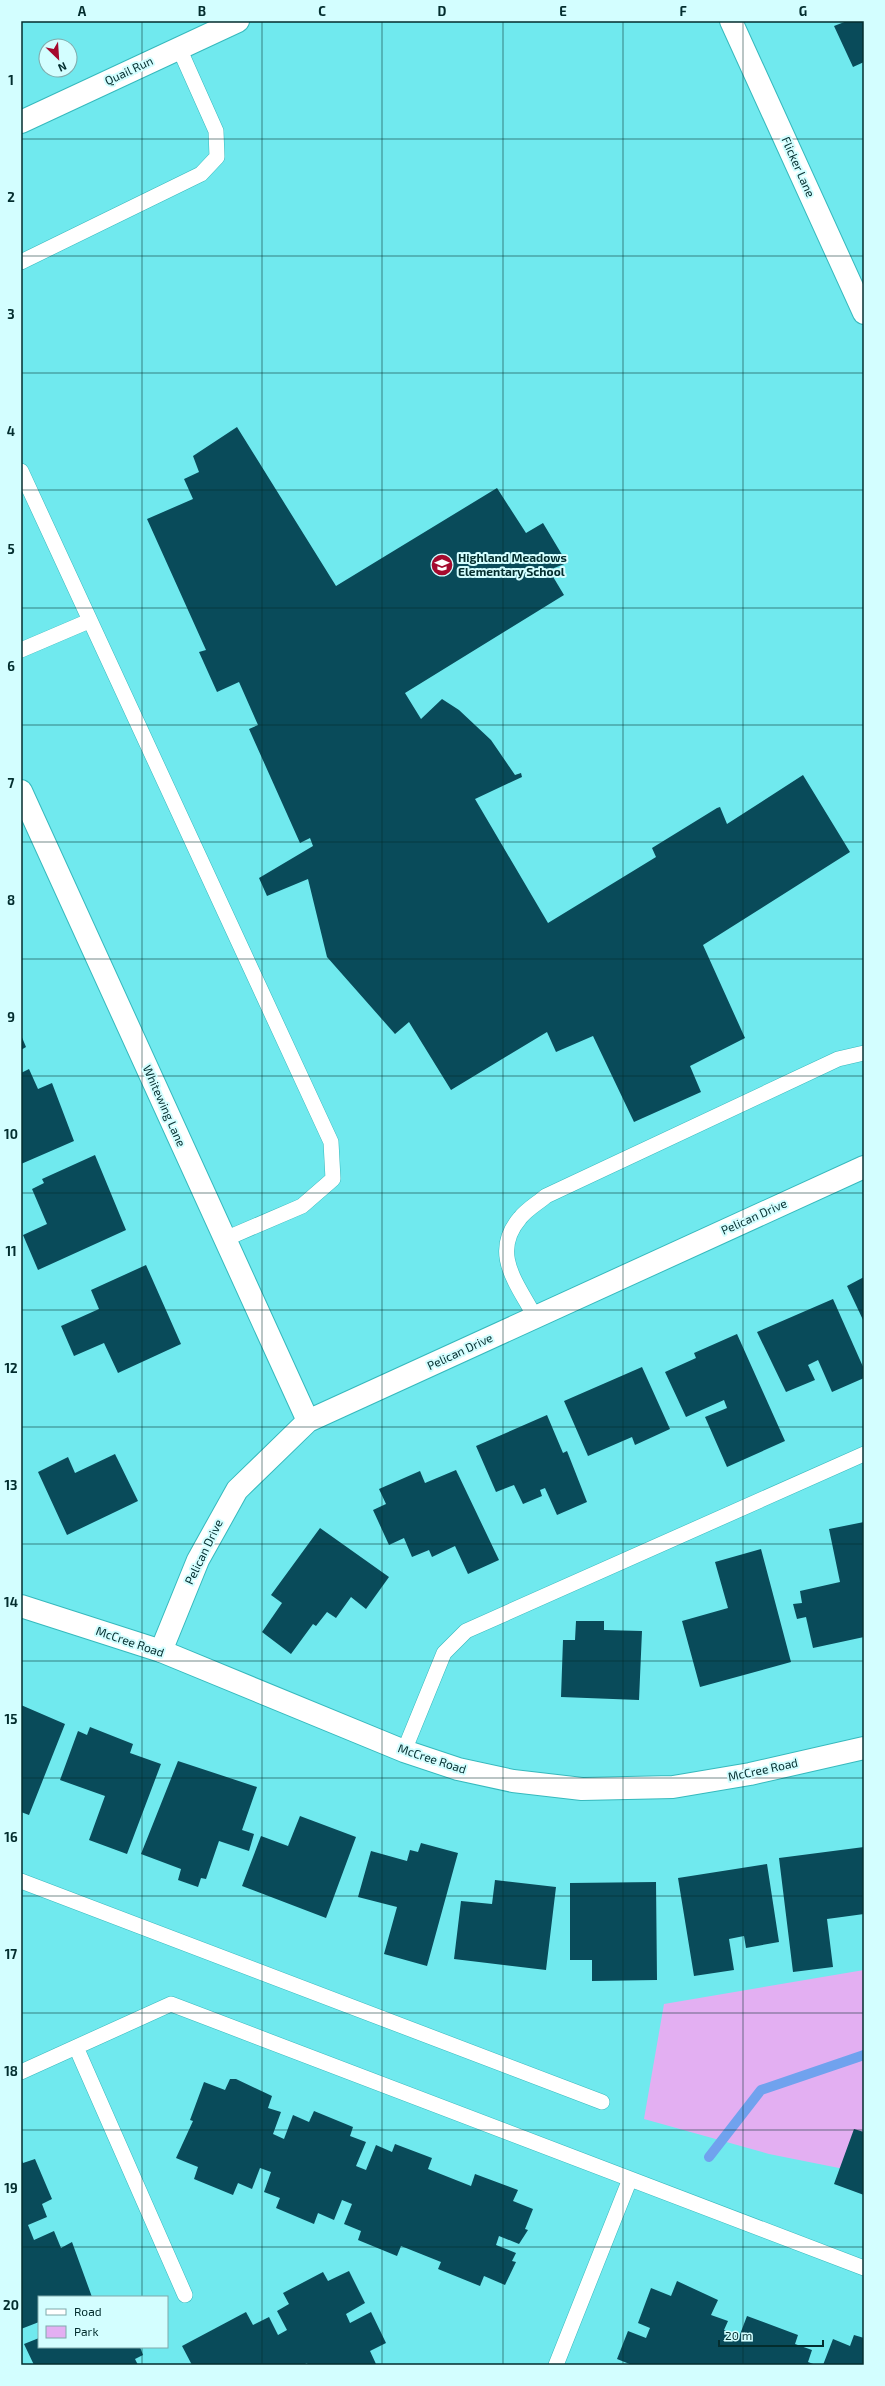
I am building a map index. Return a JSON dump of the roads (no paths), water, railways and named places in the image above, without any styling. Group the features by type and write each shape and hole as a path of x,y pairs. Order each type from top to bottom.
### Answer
{"street":[{"name":"Quail Run","path":"21,122 238,21"},
{"name":"Flicker Lane","path":"731,21 864,313"},
{"name":"Whitewing Lane","path":"21,791 308,1421"},
{"name":"Pelican Drive","path":"160,1651 198,1560 237,1490 308,1421 864,1167"},
{"name":"McCree Road","path":"21,1606 160,1651 404,1751 458,1769 513,1781 582,1789 673,1787 750,1774 864,1748"}],"lane":[{"path":"21,262 201,174 217,157 216,131 179,48"},
{"path":"21,471 331,1142 334,1179 302,1206 225,1239"},
{"path":"21,650 89,621"},
{"path":"535,1317 506,1260 506,1241 520,1217 546,1196 838,1059 864,1053"},
{"path":"404,1751 444,1653 466,1631 864,1454"},
{"path":"21,1881 602,2102"},
{"path":"21,2072 171,2004 864,2268"},
{"path":"76,2047 185,2295"},
{"path":"556,2365 630,2179"}],"waterway":[{"path":"709,2157 761,2090 864,2055"}],"place":[{"name":"Highland Meadows Elementary School","path":"442,565"}]}
